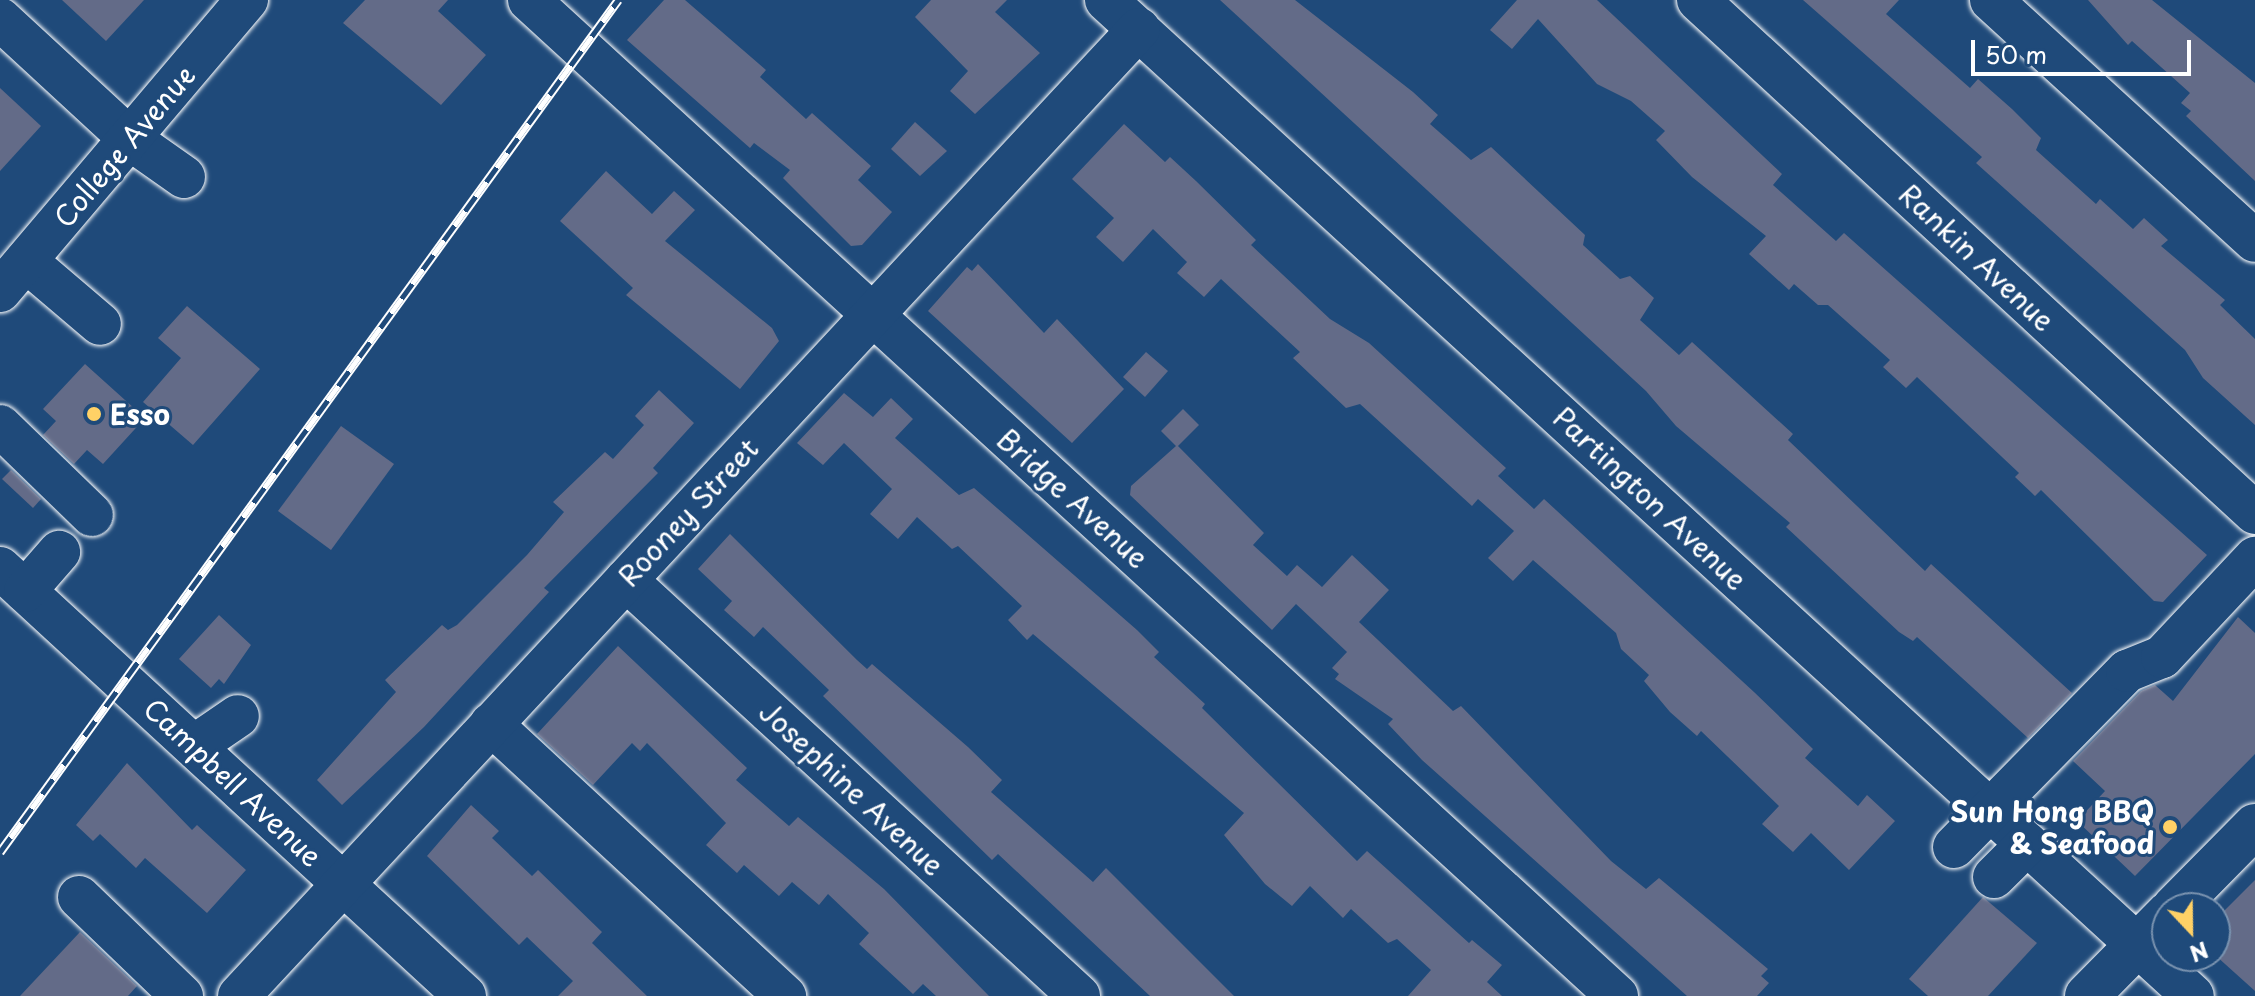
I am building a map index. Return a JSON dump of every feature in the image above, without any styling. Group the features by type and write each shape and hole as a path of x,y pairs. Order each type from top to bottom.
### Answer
{"main road":[{"path":"2190,892 2255,826"},
{"path":"2087,996 2151,931"}],"street":[{"name":"College Avenue","path":"13,276 247,0"},
{"name":"Bridge Avenue","path":"529,0 1617,996"},
{"name":"Partington Avenue","path":"1106,0 2027,844 2151,929"},
{"name":"Rankin Avenue","path":"1698,0 2255,513"},
{"path":"1991,0 2255,241"},
{"path":"12,25 130,139 184,177"},
{"name":"Rooney Street","path":"239,996 1139,29"},
{"path":"13,276 100,324"},
{"path":"0,427 92,515"},
{"path":"13,579 59,552"},
{"path":"1954,847 1992,812 2127,671 2162,657 2255,558"},
{"name":"Campbell Avenue","path":"13,579 465,996"},
{"name":"Josephine Avenue","path":"626,580 1079,996"},
{"path":"194,746 238,716"},
{"path":"491,724 785,996"},
{"path":"1994,877 2027,844"},
{"path":"79,897 182,996"},
{"name":"Partington Avenue","path":"2178,972 2193,996"}],"building":[{"path":"62,0 144,0 106,41"},
{"path":"365,0 448,0 438,11 486,55 441,105 343,23"},
{"path":"664,0 685,0 766,70 760,77 806,119 812,113 871,166 858,180 892,212 862,245 851,246 783,178 790,170 754,143 750,148 627,40"},
{"path":"931,0 1007,0 995,12 1040,53 975,114 950,91 968,71 915,17"},
{"path":"1220,0 1295,0 1413,92 1438,115 1430,124 1471,160 1491,147 1585,235 1583,245 1620,279 1630,276 1654,298 1640,320 1679,355 1692,342 1793,434 1788,440 1925,571 1931,564 2072,693 2028,738 1917,637 1913,641 1899,632 1786,527 1790,523 1676,426 1646,391"},
{"path":"1517,0 1597,0 1782,174 1773,185 1836,241 1844,233 2207,555 2163,602 2154,601 2041,490 2035,496 2015,477 2019,473 1917,377 1906,388 1883,367 1890,360 1828,305 1818,305 1794,284 1789,290 1749,254 1766,236 1692,177 1656,140 1665,131 1631,101 1597,84 1538,19 1512,49 1490,30"},
{"path":"1803,0 1899,0 1886,14 1970,88 1978,79 2012,109 2041,138 2036,150 2096,204 2100,199 2133,229 2144,218 2168,240 2161,246 2225,300 2220,305 2255,339 2255,425 2203,378 2185,350 1976,163 1982,157"},
{"path":"2088,0 2152,0 2255,83 2255,181 2186,116 2191,111 2181,103 2190,93 2132,41 2128,45"},
{"path":"0,88 41,126 0,171"},
{"path":"915,122 947,151 920,176 891,149"},
{"path":"1124,124 1165,162 1170,157 1196,181 1256,240 1251,245 1330,319 1369,343 1506,468 1498,476 1534,509 1544,499 1754,692 1813,749 1805,758 1858,806 1867,795 1895,821 1849,870 1811,833 1793,852 1762,824 1779,806 1701,731 1697,736 1670,712 1644,681 1649,675 1621,649 1616,633 1533,560 1513,581 1488,558 1514,531 1478,499 1472,506 1360,404 1346,408 1293,358 1300,352 1221,279 1204,297 1177,273 1187,262 1153,229 1123,262 1096,237 1114,218 1072,179"},
{"path":"606,171 652,214 674,191 695,210 665,241 772,328 779,341 740,389 626,295 633,288 560,221"},
{"path":"978,264 1044,333 1057,319 1124,389 1072,443 928,311 967,267 972,271"},
{"path":"187,306 260,369 193,445 143,402 181,358 158,338"},
{"path":"1146,352 1168,371 1145,397 1123,377"},
{"name":"Esso","path":"85,364 145,418 103,464 87,450 74,464 43,435 56,421 43,409"},
{"path":"659,390 694,423 653,468 658,473 544,588 549,592 424,727 342,805 317,780 396,692 385,680 442,625 448,630 457,625 527,555 564,512 553,502 605,452 613,459 644,425 635,416"},
{"path":"844,393 873,417 891,398 913,419 895,438 959,495 974,488 1137,630 1159,652 1154,657 1205,704 1202,708 1357,861 1367,851 1469,943 1472,940 1502,965 1487,982 1502,996 1408,996 1431,970 1397,939 1388,943 1351,909 1343,918 1310,886 1292,906 1265,884 1224,835 1244,813 1033,634 1027,640 1008,620 1022,606 958,546 952,549 917,517 898,539 870,514 892,489 844,443 823,465 797,443"},
{"path":"1183,409 1199,425 1178,446 1264,533 1253,545 1287,576 1297,565 1322,587 1352,555 1389,590 1359,622 1453,711 1461,706 1611,861 1646,889 1659,878 1768,969 1761,976 1769,983 1757,996 1687,996 1422,760 1388,724 1393,719 1335,679 1339,674 1332,668 1347,652 1296,604 1272,630 1130,495 1131,486 1176,446 1161,431"},
{"path":"341,426 394,464 331,550 278,511"},
{"path":"11,470 41,499 33,508 2,479"},
{"path":"730,534 857,660 867,669 872,664 1002,780 991,792 1093,882 1106,868 1234,996 1150,996 998,854 992,860 823,696 829,690 763,627 754,637 724,610 732,601 698,569"},
{"path":"219,615 251,645 224,684 219,679 211,688 179,659"},
{"path":"2238,617 2255,633 2255,754 2135,876 2077,821 2105,791 2073,761 2141,691 2155,685 2173,701"},
{"path":"618,646 747,768 736,780 789,826 798,817 884,889 989,996 936,996 923,984 913,994 859,944 869,933 828,894 819,905 792,882 779,896 744,865 737,873 706,845 726,823 647,743 640,751 632,743 593,785 537,734"},
{"path":"127,763 192,830 197,825 246,870 207,913 145,858 136,868 100,834 93,841 76,825"},
{"path":"471,805 499,831 492,838 532,876 538,870 602,932 592,943 647,996 558,996 573,981 527,937 519,945 427,856"},
{"path":"2255,880 2255,991 2231,969 2231,904"},
{"path":"1983,897 2037,943 1988,996 1928,996 1909,979"},
{"path":"80,932 137,986 128,996 20,996"}],"railway":[{"path":"0,852 618,0"}],"place":[{"name":"Esso","path":"94,414"},
{"name":"Sun Hong BBQ & Seafood","path":"2170,827"}]}
